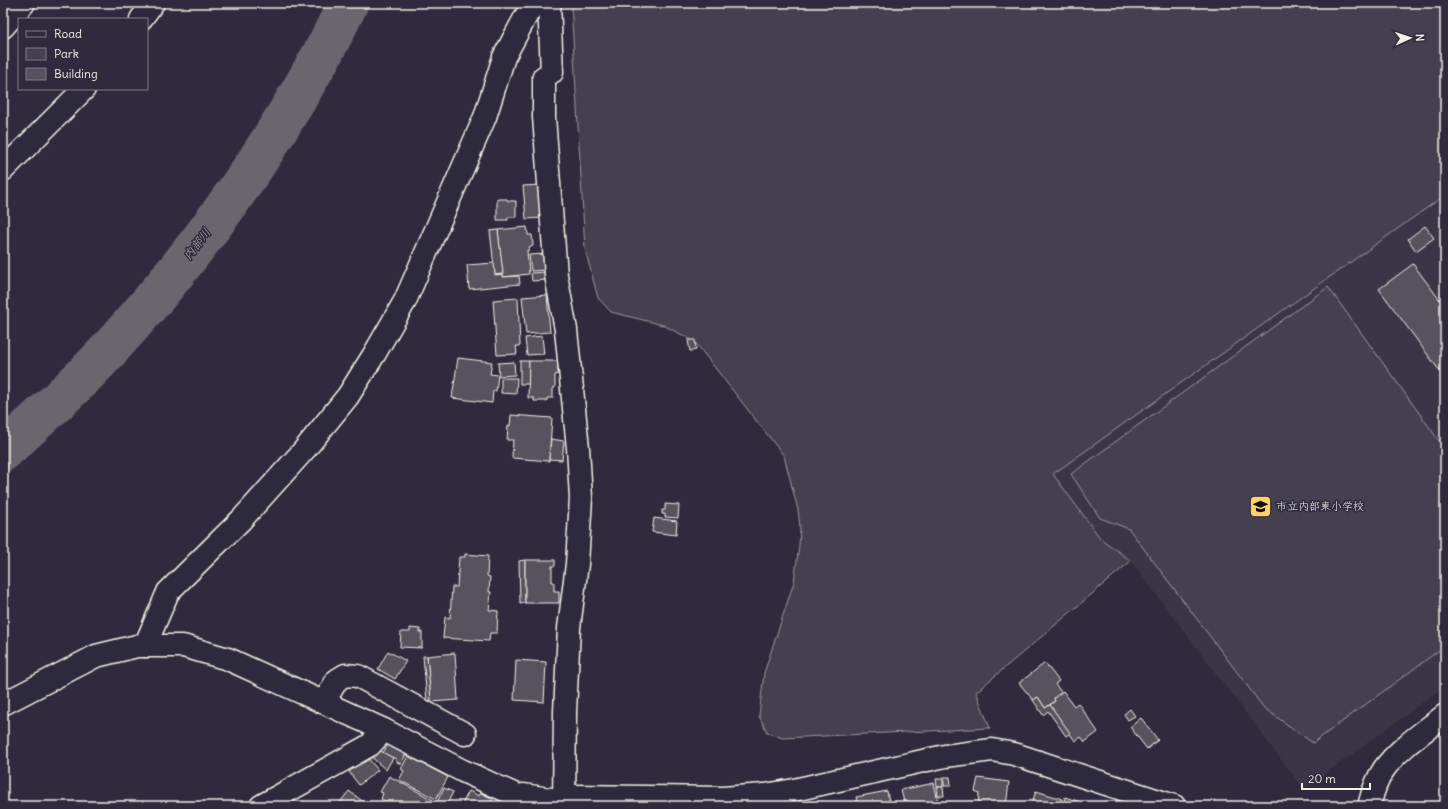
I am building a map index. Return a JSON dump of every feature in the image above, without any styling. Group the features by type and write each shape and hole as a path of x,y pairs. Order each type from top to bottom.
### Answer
{"street":[{"path":"3,27 24,3"},
{"path":"142,18 153,3"},
{"path":"145,646 168,592 242,519 305,449 348,396 379,346 405,301 485,117 504,57 533,3"},
{"path":"549,3 552,72 544,77 544,117 556,275 566,330 578,448 581,498 577,564 569,628 565,712 564,803"},
{"path":"3,170 83,90"},
{"path":"3,704 96,656 137,646 183,646 228,659 384,730 463,771 515,801 523,794 564,803 574,796 722,798 765,795 792,798 945,756 992,750 1014,754 1174,806"},
{"path":"324,702 337,680 345,675 358,676 466,734"},
{"path":"1369,806 1373,792 1384,769 1398,751 1445,715"},
{"path":"262,806 370,746 384,730"}],"shaded area":[{"name":"市立内部東小学校","path":"1445,195 1445,686 1304,790 1131,561 1100,538 1052,474"}],"green space":[{"path":"571,3 1445,3 1445,195 1053,474 1100,538 1131,561 976,692 990,728 782,738 767,732 759,716 764,673 794,582 799,546 800,528 798,510 784,456 694,341 663,325 611,312 598,298 585,249"},
{"name":"市立内部東小学校","path":"1328,287 1445,449 1445,646 1313,743 1264,708 1129,529 1100,518 1071,474"}],"building":[{"path":"540,185 542,218 526,219 523,186"},
{"path":"497,199 516,201 516,217 508,217 508,220 497,220"},
{"path":"1425,226 1434,238 1416,251 1408,239"},
{"path":"527,227 528,235 532,235 533,246 529,247 529,250 527,250 529,274 503,277 498,230"},
{"path":"498,230 503,274 495,275 490,231"},
{"path":"545,254 546,270 531,271 529,255"},
{"path":"494,263 495,275 503,274 503,277 519,276 520,284 469,289 467,265"},
{"path":"1413,264 1445,307 1445,378 1379,289"},
{"path":"546,272 547,280 532,281 531,273"},
{"path":"547,295 550,332 526,334 522,297"},
{"path":"518,298 520,346 516,346 517,354 497,355 493,300"},
{"path":"542,336 544,354 527,355 525,338"},
{"path":"688,340 695,340 696,350 690,351"},
{"path":"458,358 492,362 490,374 498,375 496,391 493,391 492,403 452,398"},
{"path":"520,361 529,361 529,384 520,384"},
{"path":"529,361 558,361 558,374 555,375 553,398 547,398 547,401 534,401 534,398 528,398"},
{"path":"514,362 515,375 499,376 498,363"},
{"path":"501,378 517,378 516,394 501,393"},
{"path":"511,415 552,418 549,461 512,458 513,440 507,440 508,425 510,426"},
{"path":"551,439 564,441 562,460 549,459"},
{"path":"665,504 679,505 678,518 665,517 665,514 662,514 662,510 665,510"},
{"path":"654,518 677,521 676,535 652,532"},
{"path":"465,554 488,556 487,576 490,577 489,592 491,592 489,610 498,611 497,633 490,633 489,641 443,638 445,617 450,618 452,587 457,587 459,557 465,557"},
{"path":"525,560 525,603 520,604 519,561"},
{"path":"525,560 555,560 555,566 552,566 552,582 554,582 554,591 559,591 559,603 525,603"},
{"path":"410,628 420,629 420,633 422,632 422,648 400,647 401,632 410,632"},
{"path":"388,651 406,661 395,679 378,669"},
{"path":"455,653 458,700 431,702 427,656"},
{"path":"423,656 427,656 431,701 427,701"},
{"path":"516,660 546,662 544,702 514,700"},
{"path":"1045,663 1059,681 1055,684 1062,693 1054,698 1055,701 1045,708 1038,697 1033,700 1019,683"},
{"path":"1063,691 1074,706 1078,703 1098,732 1085,742 1081,737 1075,741 1050,705 1055,701 1054,698"},
{"path":"1038,697 1045,708 1050,705 1070,733 1066,736 1048,711 1043,715 1033,700"},
{"path":"1130,709 1135,716 1128,720 1124,714"},
{"path":"1141,718 1158,740 1147,749 1130,727"},
{"path":"389,742 407,752 401,764 395,761 396,759 383,753"},
{"path":"379,750 393,758 386,770 369,755"},
{"path":"408,756 448,777 436,799 399,780 404,771 401,769"},
{"path":"367,757 378,770 359,785 349,772"},
{"path":"389,776 433,800 430,806 391,806 392,804 381,799 383,793 380,792"},
{"path":"944,777 950,777 951,786 944,786"},
{"path":"978,778 1009,782 1006,806 978,806 979,793 975,791"},
{"path":"936,779 943,779 943,787 937,787"},
{"path":"934,783 939,806 909,806 908,801 904,802 901,790"},
{"path":"937,787 943,787 944,796 938,796"},
{"path":"444,788 453,792 446,806 435,806"},
{"path":"349,791 369,806 337,806"},
{"path":"469,791 479,796 481,793 493,799 491,802 495,804 494,806 461,806"},
{"path":"887,791 890,806 858,806 856,797"},
{"path":"1036,791 1062,799 1060,806 1031,806"},
{"path":"1065,797 1083,803 1082,806 1076,806 1064,802"}],"waterway":[{"name":"内部川","path":"3,451 94,366 136,320 193,251 245,179 294,104 333,34 348,3"}],"place":[{"name":"市立内部東小学校","path":"1261,506"}]}
